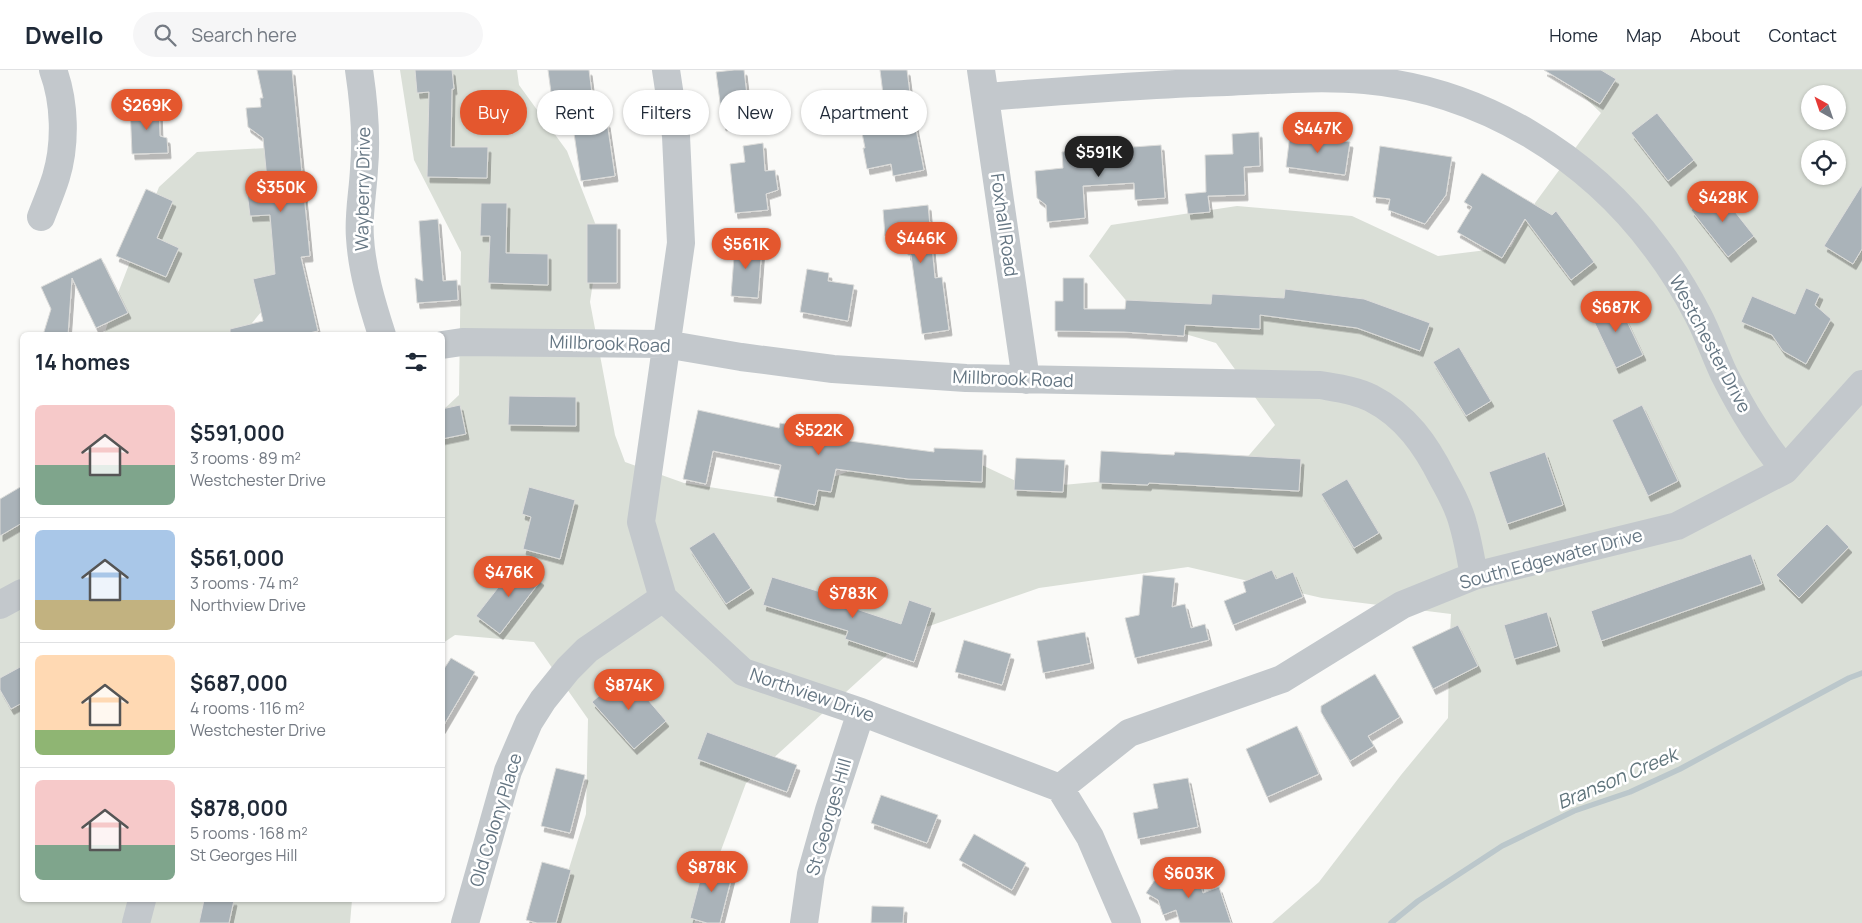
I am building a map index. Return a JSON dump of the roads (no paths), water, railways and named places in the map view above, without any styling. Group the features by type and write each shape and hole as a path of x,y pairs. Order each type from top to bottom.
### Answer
{"street":[{"path":"41,217 57,175 64,131 61,101 53,70"},
{"name":"Wayberry Drive","path":"359,70 363,92 366,144 360,211 360,238 363,264 381,332"},
{"path":"663,598 641,522 681,242 676,136 666,70"},
{"name":"Foxhall Road","path":"981,70 1026,380"},
{"name":"Westchester Drive","path":"985,97 1136,85 1327,78 1367,80 1419,89 1457,100 1494,115 1530,133 1563,155 1604,189 1632,218 1657,249 1679,282 1699,316 1724,375 1764,445 1785,470"},
{"name":"Millbrook Road","path":"445,345 462,342 665,344 741,357 833,369 966,378 1320,384 1346,389 1371,398 1394,412 1413,430 1429,451 1454,499 1463,523 1474,576"},
{"name":"South Edgewater Drive","path":"1060,788 1129,733 1282,678 1402,605 1474,576 1677,526 1785,470 1862,384"},
{"path":"0,605 20,594"},
{"name":"Northview Drive","path":"663,598 743,672 861,712 1060,788"},
{"name":"Old Colony Place","path":"465,923 508,771 529,722 568,669 587,650 663,598"},
{"name":"St Georges Hill","path":"804,923 811,874 829,810 861,712"},
{"path":"1060,788 1090,837 1127,923"},
{"path":"136,923 141,902"}],"waterway":[{"name":"Branson Creek","path":"1391,923 1418,901 1502,846 1574,811 1630,792 1680,769 1849,678 1862,673"}]}
